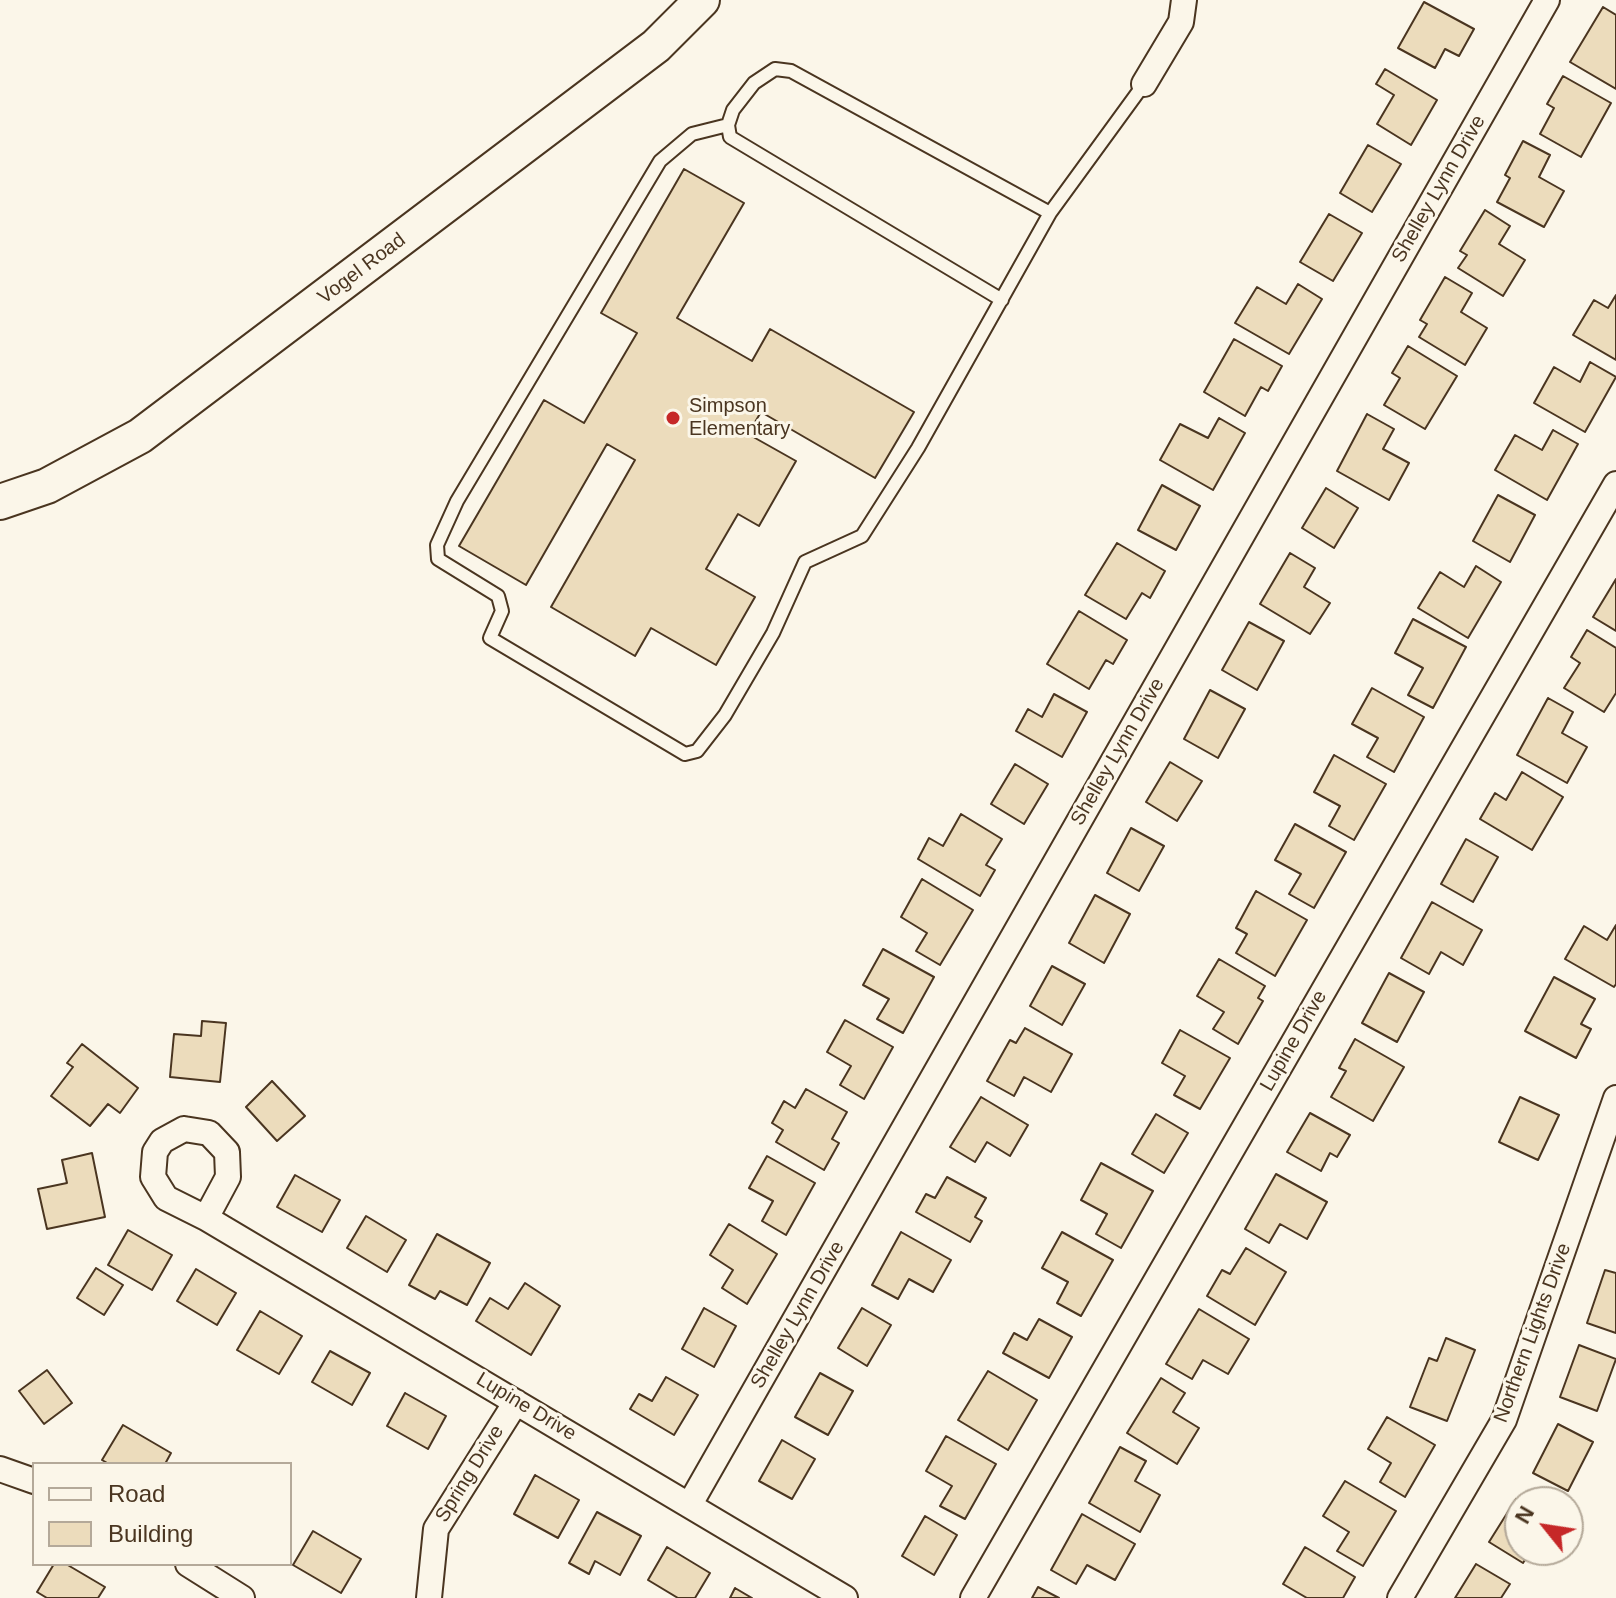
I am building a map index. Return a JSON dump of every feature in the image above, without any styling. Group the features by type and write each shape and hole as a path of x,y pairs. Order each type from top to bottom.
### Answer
{"main road":[{"name":"Vogel Road","path":"0,502 47,486 140,436 656,46 702,0"}],"street":[{"path":"1144,84 1181,22 1184,0"},
{"name":"Shelley Lynn Drive","path":"690,1504 1547,0"},
{"name":"Lupine Drive","path":"973,1598 1616,484"},
{"name":"Northern Lights Drive","path":"1400,1598 1504,1420 1616,1098"},
{"name":"Lupine Drive","path":"206,1218 845,1598"},
{"name":"Spring Drive","path":"429,1598 436,1529 516,1402"},
{"path":"0,1469 32,1480"},
{"path":"191,1566 242,1598"}],"lane":[{"path":"1002,300 730,137 728,125 733,110 754,83 775,69 791,71 1050,213"},
{"path":"728,125 692,134 660,161 457,501 437,545 438,559 498,596 502,611 490,638 670,749 685,754 697,751 725,715 773,633 805,562 862,536 918,448 1050,213 1144,84"}],"building":[{"path":"1424,2 1474,29 1459,56 1445,49 1435,68 1398,48"},
{"path":"1603,7 1616,15 1616,89 1570,62"},
{"path":"1385,69 1437,100 1411,145 1377,124 1394,95 1376,84"},
{"path":"1563,76 1611,103 1581,157 1540,134 1554,108 1547,104"},
{"path":"1523,141 1550,155 1539,177 1564,191 1544,227 1497,202 1510,178 1505,175"},
{"path":"1368,145 1401,164 1372,212 1340,193"},
{"name":"Simpson Elementary","path":"684,169 744,203 677,318 752,361 770,329 914,412 875,478 761,412 748,434 796,461 759,526 738,514 706,569 755,597 716,665 651,628 635,656 551,607 635,460 607,444 526,585 459,546 544,400 584,423 637,333 601,313"},
{"path":"1485,210 1510,226 1499,244 1525,260 1503,296 1458,268 1467,255 1460,251"},
{"path":"1329,214 1362,233 1333,281 1300,262"},
{"path":"1445,277 1472,293 1461,312 1487,328 1465,365 1419,337 1427,324 1420,320"},
{"path":"1298,284 1322,299 1289,354 1235,323 1257,287 1286,304"},
{"path":"1616,295 1616,360 1573,335 1594,300 1608,308"},
{"path":"1234,339 1282,366 1268,391 1261,387 1245,416 1204,392"},
{"path":"1408,346 1457,376 1425,429 1384,405 1400,378 1392,373"},
{"path":"1590,362 1616,377 1585,432 1534,403 1554,367 1580,382"},
{"path":"1367,414 1394,429 1383,449 1409,463 1389,500 1337,471"},
{"path":"1219,418 1245,433 1213,490 1160,460 1180,424 1208,438"},
{"path":"1553,430 1578,444 1547,500 1495,470 1515,435 1542,450"},
{"path":"1162,485 1200,506 1176,550 1138,530"},
{"path":"1326,488 1358,508 1334,548 1302,528"},
{"path":"1498,495 1535,515 1510,562 1473,541"},
{"path":"1117,543 1165,571 1150,598 1142,593 1126,619 1085,595"},
{"path":"1290,553 1315,568 1304,587 1330,603 1310,634 1260,604"},
{"path":"1476,566 1501,582 1468,638 1418,608 1440,572 1464,587"},
{"path":"1616,579 1616,631 1593,617"},
{"path":"1079,611 1127,640 1113,664 1106,660 1089,689 1047,664"},
{"path":"1413,619 1466,647 1433,708 1408,695 1423,668 1395,653"},
{"path":"1249,622 1284,641 1257,690 1222,670"},
{"path":"1587,630 1616,648 1616,693 1604,712 1564,688 1580,663 1571,657"},
{"path":"1372,688 1424,717 1394,772 1367,757 1378,738 1352,724"},
{"path":"1210,690 1245,709 1218,758 1184,739"},
{"path":"1054,694 1087,712 1062,757 1016,731 1028,709 1042,717"},
{"path":"1548,698 1573,712 1562,733 1587,747 1567,783 1517,755"},
{"path":"1334,755 1386,784 1354,840 1329,826 1340,806 1314,792"},
{"path":"1170,762 1202,781 1177,821 1146,802"},
{"path":"1015,764 1048,784 1024,824 991,804"},
{"path":"1522,772 1563,797 1532,850 1480,819 1495,793 1506,800"},
{"path":"961,814 1002,839 986,865 995,870 980,896 918,859 929,838 943,846"},
{"path":"1295,824 1346,852 1314,908 1289,894 1301,874 1275,860"},
{"path":"1131,828 1164,846 1139,891 1107,873"},
{"path":"1466,839 1498,857 1473,902 1441,884"},
{"path":"922,879 973,910 940,965 916,951 927,933 901,917"},
{"path":"1256,891 1307,920 1275,976 1236,953 1247,934 1236,928"},
{"path":"1095,895 1130,914 1104,963 1069,943"},
{"path":"1432,902 1482,930 1463,965 1441,952 1429,974 1401,958"},
{"path":"1616,925 1614,987 1565,959 1584,926 1607,940"},
{"path":"883,949 934,977 903,1033 877,1019 889,999 863,985"},
{"path":"1219,959 1265,986 1258,998 1263,1001 1238,1044 1213,1029 1224,1012 1197,996"},
{"path":"1052,966 1085,984 1062,1025 1030,1006"},
{"path":"1389,973 1424,992 1397,1042 1362,1023"},
{"path":"1554,977 1595,999 1581,1024 1591,1029 1576,1058 1525,1031"},
{"path":"845,1020 893,1047 864,1099 840,1085 851,1066 827,1052"},
{"path":"202,1021 226,1023 220,1082 170,1077 174,1034 201,1036"},
{"path":"1025,1028 1072,1054 1051,1092 1024,1077 1014,1096 987,1081 1010,1040 1016,1043"},
{"path":"1180,1030 1230,1058 1200,1109 1174,1095 1185,1076 1162,1063"},
{"path":"1355,1039 1404,1067 1373,1121 1331,1097 1346,1071 1339,1068"},
{"path":"82,1044 138,1088 120,1113 108,1104 90,1126 51,1096 73,1067 67,1063"},
{"path":"272,1081 305,1116 277,1141 246,1107"},
{"path":"806,1089 847,1112 832,1139 839,1143 824,1170 776,1142 783,1130 772,1123 784,1101 795,1108"},
{"path":"981,1097 1028,1125 1010,1156 987,1142 975,1162 950,1147"},
{"path":"1520,1097 1559,1115 1538,1160 1499,1142"},
{"path":"1310,1113 1350,1135 1337,1157 1330,1153 1321,1171 1287,1152"},
{"path":"1156,1114 1188,1133 1164,1173 1132,1154"},
{"path":"92,1153 105,1217 47,1229 38,1189 67,1183 62,1160"},
{"path":"767,1156 815,1183 786,1235 762,1221 773,1201 749,1188"},
{"path":"1101,1163 1153,1191 1121,1248 1096,1234 1107,1214 1081,1200"},
{"path":"1276,1174 1327,1202 1307,1239 1280,1224 1269,1243 1245,1229"},
{"path":"295,1175 340,1200 322,1232 277,1207"},
{"path":"947,1177 986,1198 975,1217 982,1221 970,1242 916,1212 926,1194 935,1198"},
{"path":"366,1216 406,1240 387,1272 347,1248"},
{"path":"729,1224 777,1254 747,1304 722,1288 733,1270 710,1255"},
{"path":"128,1230 172,1255 152,1290 108,1265"},
{"path":"901,1232 951,1260 933,1292 909,1279 898,1299 872,1285"},
{"path":"1062,1232 1113,1260 1081,1316 1057,1303 1068,1282 1042,1268"},
{"path":"437,1234 490,1263 467,1305 440,1291 435,1299 409,1285"},
{"path":"1246,1248 1286,1272 1255,1325 1207,1296 1222,1270 1230,1274"},
{"path":"96,1268 123,1285 104,1315 77,1298"},
{"path":"196,1269 236,1293 217,1325 177,1301"},
{"path":"1605,1270 1616,1273 1616,1333 1587,1323"},
{"path":"525,1283 560,1306 531,1355 476,1321 490,1298 508,1309"},
{"path":"704,1308 736,1326 714,1367 682,1349"},
{"path":"862,1308 891,1325 867,1366 838,1348"},
{"path":"1199,1309 1249,1339 1228,1374 1203,1360 1192,1379 1166,1364"},
{"path":"260,1311 302,1336 279,1374 237,1350"},
{"path":"1039,1319 1072,1337 1049,1378 1003,1353 1014,1333 1027,1340"},
{"path":"1446,1338 1475,1350 1447,1421 1410,1407 1429,1358 1437,1361"},
{"path":"1579,1345 1616,1359 1597,1411 1560,1397"},
{"path":"330,1351 370,1373 352,1405 312,1382"},
{"path":"47,1370 72,1403 44,1424 19,1391"},
{"path":"988,1371 1037,1400 1008,1450 958,1420"},
{"path":"820,1373 853,1391 828,1435 795,1417"},
{"path":"666,1377 698,1395 674,1435 630,1409 639,1394 652,1401"},
{"path":"1161,1378 1185,1393 1173,1412 1199,1428 1177,1464 1127,1433"},
{"path":"405,1393 446,1416 428,1449 387,1426"},
{"path":"1387,1417 1435,1445 1405,1497 1380,1482 1391,1463 1368,1449"},
{"path":"1558,1424 1593,1442 1571,1486 1558,1486 1533,1473"},
{"path":"123,1425 171,1453 166,1462 102,1460"},
{"path":"946,1436 996,1464 965,1519 940,1506 952,1486 926,1471"},
{"path":"782,1440 815,1459 792,1499 759,1481"},
{"path":"1120,1447 1146,1461 1135,1481 1160,1495 1140,1532 1089,1503"},
{"path":"535,1475 579,1500 558,1538 514,1514"},
{"path":"1345,1481 1396,1511 1363,1566 1337,1551 1349,1532 1323,1516"},
{"path":"597,1512 641,1536 620,1575 595,1561 589,1574 569,1563"},
{"path":"1082,1514 1135,1544 1115,1580 1087,1565 1076,1584 1051,1570"},
{"path":"925,1516 957,1535 934,1575 902,1556"},
{"path":"1504,1518 1504,1551 1489,1542"},
{"path":"313,1531 361,1559 341,1593 293,1565"},
{"path":"667,1547 710,1573 695,1598 678,1598 648,1580"},
{"path":"1305,1547 1355,1577 1343,1598 1307,1598 1283,1584"},
{"path":"1476,1564 1510,1584 1501,1598 1455,1598"},
{"path":"53,1566 69,1566 105,1587 98,1598 47,1598 37,1592"},
{"path":"1038,1587 1059,1598 1032,1598"},
{"path":"735,1588 752,1598 730,1598"}],"place":[{"name":"Simpson Elementary","path":"673,418"}]}
